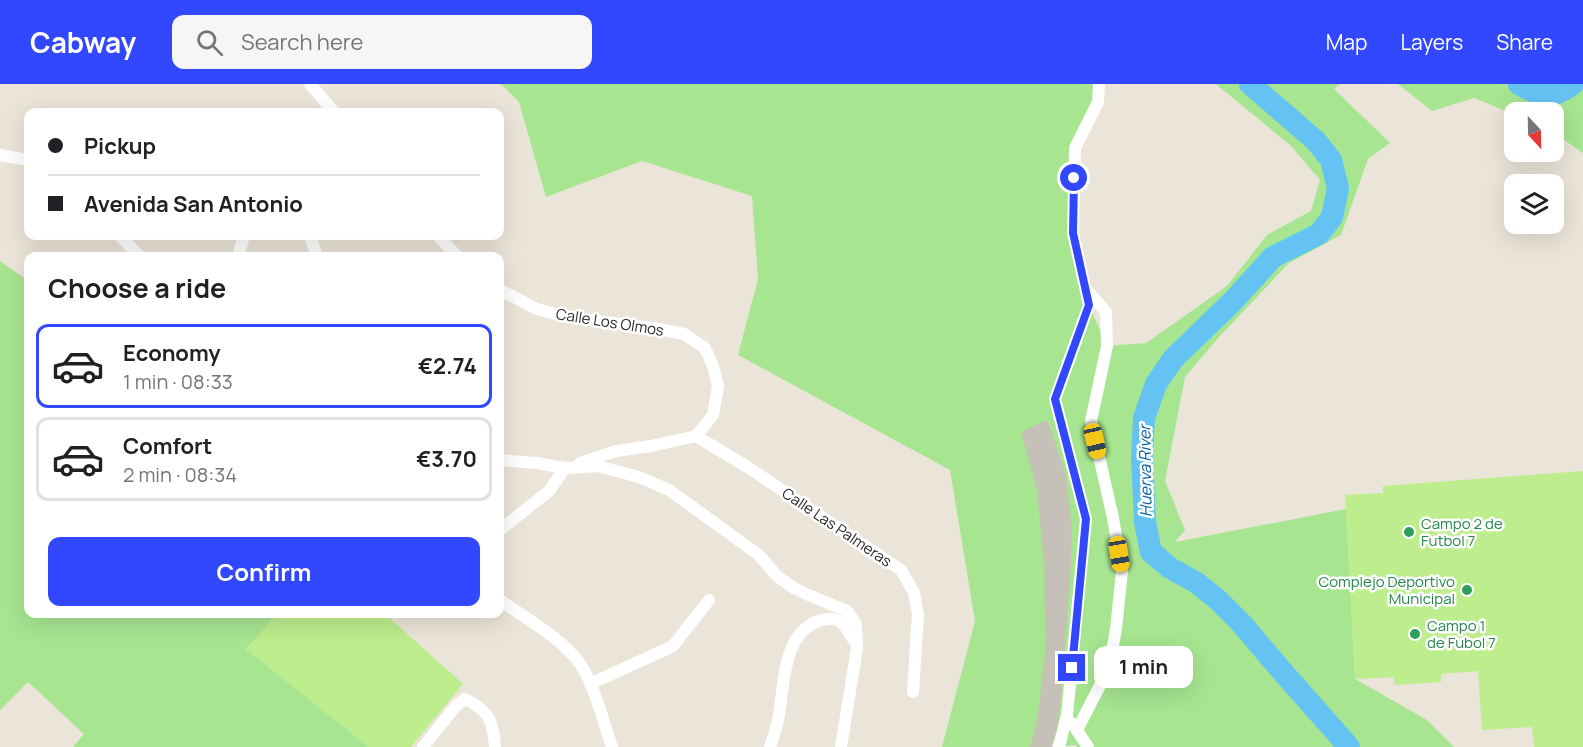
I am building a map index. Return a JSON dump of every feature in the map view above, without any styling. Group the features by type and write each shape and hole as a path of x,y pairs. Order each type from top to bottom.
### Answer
{"street":[{"path":"310,84 331,108"},
{"path":"1059,747 1067,715 1086,519 1055,399 1089,305 1073,233 1075,148 1098,102 1099,84"},
{"path":"0,155 24,159"},
{"path":"124,240 135,252"},
{"path":"442,240 453,252"},
{"path":"1077,730 1108,668 1116,630 1122,572 1113,518 1091,422 1107,346 1106,312 1085,289"},
{"name":"Calle Los Olmos","path":"504,292 537,309 566,317 684,334 705,348 718,386 713,415 696,436"},
{"path":"504,527 549,491 565,468 616,451 696,436"},
{"name":"Calle Las Palmeras","path":"696,436 749,468 901,570 914,593 918,614 913,692"},
{"path":"504,460 565,468 598,466 639,477 669,490 759,555 777,576 794,588 847,610 856,624 857,648 840,747"},
{"path":"590,684 673,646 709,600"},
{"path":"504,603 561,643 581,664 612,747"},
{"path":"770,747 778,720 783,674 797,637 805,628 818,621 832,619 840,621 848,628 857,648"},
{"path":"423,747 455,706 465,699 479,706 493,725 495,747"},
{"path":"1067,715 1088,747"}],"green space":[{"path":"501,84 1099,84 1075,148 1073,233 1089,305 1107,346 1146,343 1227,286 1267,235 1311,211 1320,180 1291,146 1216,84 1339,84 1334,89 1390,143 1368,159 1341,235 1289,263 1185,377 1165,481 1185,530 1175,542 1346,509 1355,679 1427,720 1454,747 1077,747 1076,745 1053,747 1061,689 1071,527 1065,474 1047,421 1022,433 1038,492 1045,566 1046,651 1038,721 1031,747 942,747 975,621 950,470 738,355 758,279 752,196 642,161 546,197 519,102"},
{"path":"1398,84 1583,84 1583,153 1564,140 1564,102 1504,102 1504,110 1474,98 1432,111"},
{"path":"0,261 24,278 24,618 274,618 246,649 369,747 73,747 84,734 28,682 0,710"},
{"name":"Complejo Deportivo Municipal","path":"1583,471 1583,747 1534,747 1532,727 1482,730 1478,671 1441,674 1441,682 1395,685 1394,677 1355,679 1345,495 1383,493 1383,486"},
{"path":"274,618 389,618 463,684 411,747 369,747 246,649"}],"building":[{"path":"1047,421 1065,474 1071,527 1070,564 1057,723 1051,747 1031,747 1038,721 1046,651 1045,566 1038,492 1022,432"}],"waterway":[{"name":"Huerva River","path":"1250,84 1316,141 1331,160 1338,188 1332,217 1319,234 1273,257 1233,301 1173,359 1156,384 1144,418 1142,457 1145,522 1151,552 1170,568 1197,583 1218,600 1241,623 1349,747"},
{"name":"Huerva River","path":"1519,84 1546,95 1558,93 1573,84"}],"place":[{"name":"Campo 2 de Futbol 7","path":"1409,532"},
{"name":"Complejo Deportivo Municipal","path":"1467,590"},
{"name":"Campo 1 de Fubol 7","path":"1415,634"}],"route":[{"path":"1072,668 1086,519 1055,399 1089,305 1073,233 1074,178"}]}
